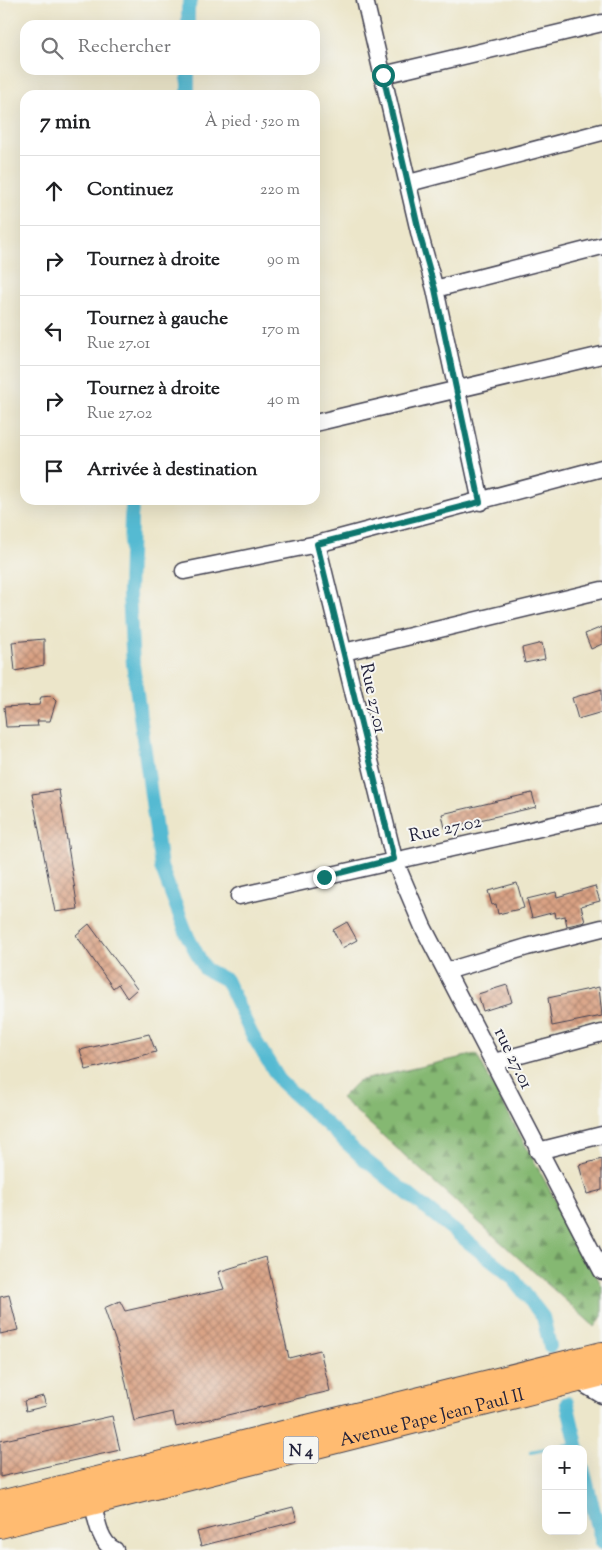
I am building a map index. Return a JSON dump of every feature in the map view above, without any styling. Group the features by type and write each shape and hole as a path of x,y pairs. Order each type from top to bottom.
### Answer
{"highway":[{"name":"Avenue Pape Jean Paul II","path":"0,1503 602,1354"},
{"name":"Avenue Pape Jean Paul II","path":"0,1526 602,1374"}],"street":[{"path":"365,0 435,289 480,502"},
{"path":"383,75 602,23"},
{"path":"409,183 602,132"},
{"path":"435,289 602,246"},
{"path":"320,422 602,355"},
{"path":"184,571 317,544 602,468"},
{"name":"Rue 27.01","path":"317,544 344,652 363,740 394,859"},
{"path":"344,652 602,590"},
{"name":"Rue 27.02","path":"238,896 394,859 602,814"},
{"name":"rue 27.01","path":"394,859 423,927 494,1062 538,1151 596,1246 602,1271"},
{"path":"447,971 527,946 602,928"},
{"path":"494,1062 602,1033"},
{"path":"538,1151 602,1135"},
{"path":"577,1380 602,1395"},
{"path":"93,1503 100,1530 110,1548 115,1550"}],"green space":[{"path":"476,1054 602,1286 602,1316 595,1327 341,1098 358,1081"}],"building":[{"path":"602,627 602,644 591,649 585,634"},
{"path":"44,639 44,665 15,671 12,642"},
{"path":"542,643 545,659 525,663 522,648"},
{"path":"602,689 602,712 578,719 572,698"},
{"path":"51,696 56,701 50,721 37,721 38,726 6,727 4,707 39,705 41,697"},
{"path":"59,790 78,909 55,912 32,794"},
{"path":"532,793 536,807 445,828 442,814"},
{"path":"517,883 524,908 498,914 496,904 492,905 488,891"},
{"path":"595,886 600,901 581,906 585,922 567,926 565,916 556,918 555,912 532,918 527,899 556,892 557,897"},
{"path":"347,922 357,940 342,948 333,930"},
{"path":"89,924 137,989 127,998 118,984 113,988 76,935"},
{"path":"507,985 512,1002 483,1011 478,994"},
{"path":"599,987 602,1016 552,1026 548,998"},
{"path":"149,1034 156,1052 86,1070 80,1050"},
{"path":"602,1159 602,1190 587,1194 579,1165"},
{"path":"266,1257 289,1358 320,1350 330,1391 176,1427 173,1412 134,1421 119,1351 104,1308 120,1301 125,1311 224,1289 218,1272"},
{"path":"9,1295 18,1330 0,1334 0,1297"},
{"path":"43,1396 46,1406 26,1411 24,1401"},
{"path":"112,1416 120,1450 0,1477 0,1441"},
{"path":"293,1507 297,1521 201,1546 197,1532"}],"waterway":[{"path":"188,20 188,8 191,0"},
{"path":"188,75 188,90"},
{"path":"132,505 129,594 133,665 161,867 188,937 205,969 226,980 251,1033 280,1081 364,1159 512,1277 543,1317 550,1346"},
{"path":"567,1403 577,1445"},
{"path":"568,1445 577,1443"},
{"path":"531,1452 542,1450"},
{"path":"587,1484 602,1543"}],"route":[{"path":"324,877 394,859 363,740 344,652 317,544 480,502 435,289 420,236 383,75"}]}
